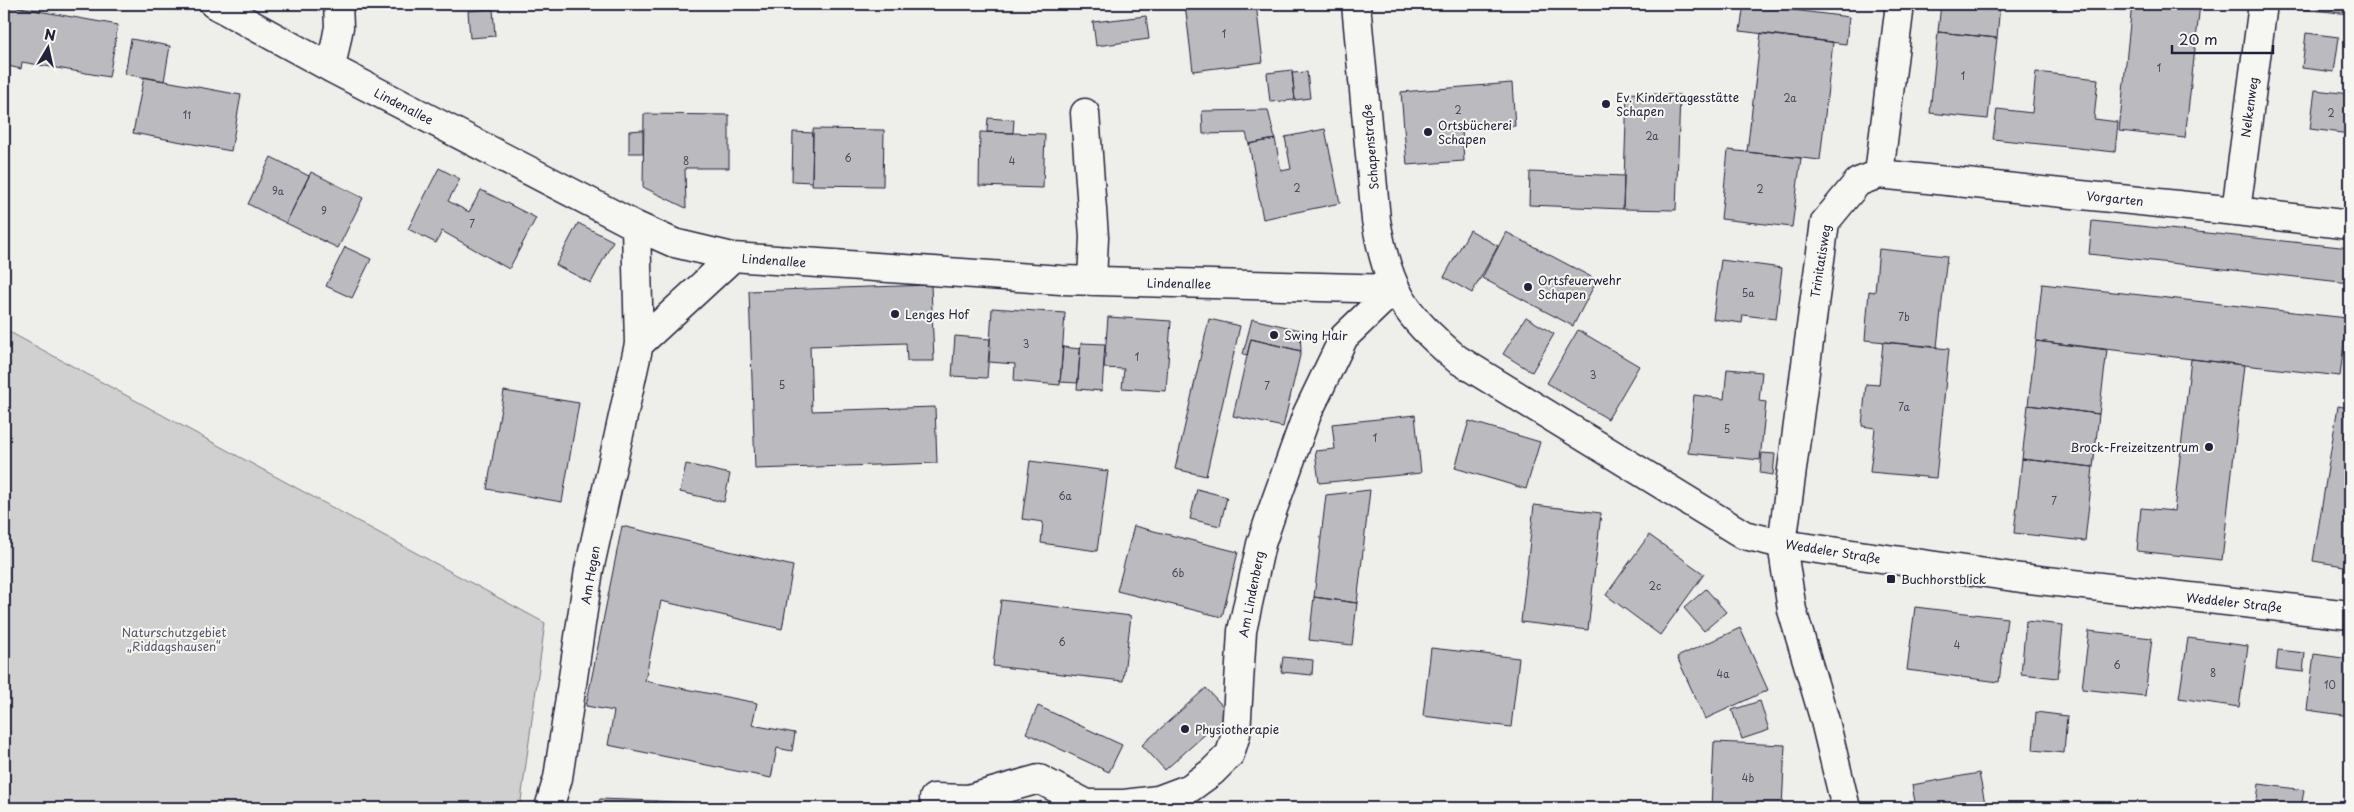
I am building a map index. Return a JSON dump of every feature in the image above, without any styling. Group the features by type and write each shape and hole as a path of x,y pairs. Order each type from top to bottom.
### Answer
{"street":[{"name":"Lindenallee","path":"214,4 331,68 636,226 674,243 733,257 1008,277 1394,289"},
{"path":"331,68 339,27 338,4"},
{"name":"Schapenstraße","path":"1356,4 1376,220 1381,250 1394,289"},
{"path":"1879,174 1900,4"},
{"name":"Nelkenweg","path":"2236,210 2263,4"},
{"path":"1085,113 1094,237 1092,281"},
{"name":"Vorgarten","path":"1879,174 2236,210 2350,225"},
{"name":"Trinitatisweg","path":"1782,544 1825,222 1840,201 1858,182 1879,174"},
{"name":"Am Hegen","path":"549,808 558,778 589,570 639,344 636,226"},
{"path":"639,344 733,257"},
{"name":"Weddeler Straße","path":"1394,289 1412,315 1432,337 1457,359 1744,535 1782,544 2022,578 2350,614"},
{"name":"Am Lindenberg","path":"934,798 968,799 1039,779 1088,804 1124,804 1158,800 1190,788 1212,772 1230,754 1236,734 1242,631 1261,544 1282,484 1307,414 1344,337 1394,289"},
{"path":"1782,544 1792,610 1825,721 1846,808"}],"green space":[{"name":"Naturschutzgebiet „Riddagshausen“","path":"4,329 545,623 520,808 4,808"}],"building":[{"path":"10,4 42,4 40,11"},
{"path":"1185,4 1256,4 1263,62 1193,71"},
{"path":"1744,4 1849,17 1846,44 1740,31"},
{"path":"1941,4 2000,4 1997,38 1938,32"},
{"path":"2132,4 2200,4 2185,138 2119,131"},
{"path":"2303,4 2350,4 2350,14 2303,9"},
{"path":"4,5 118,25 109,77 22,62 21,69 4,65"},
{"path":"493,9 495,36 470,38 468,11"},
{"path":"1146,16 1149,39 1096,46 1093,22"},
{"path":"1938,32 1997,38 1988,119 1930,113"},
{"path":"1761,33 1833,42 1820,160 1747,152"},
{"path":"2306,33 2339,37 2334,72 2302,68"},
{"path":"131,39 170,46 164,81 125,74"},
{"path":"1292,70 1295,100 1270,102 1267,73"},
{"path":"1307,72 1310,98 1295,100 1292,73"},
{"path":"2036,72 2098,79 2094,119 2118,122 2115,152 1993,139 1997,109 2032,113"},
{"path":"144,77 241,95 231,151 133,133"},
{"path":"1512,83 1515,126 1462,130 1464,161 1407,165 1401,92"},
{"path":"2315,90 2350,94 2350,134 2310,129"},
{"path":"1627,93 1680,95 1676,210 1623,209"},
{"path":"1268,110 1275,139 1249,144 1246,133 1203,134 1202,111"},
{"path":"644,114 729,115 729,168 685,168 686,208 643,187"},
{"path":"988,118 1014,120 1013,133 987,132"},
{"path":"813,129 884,130 883,186 812,185"},
{"path":"1325,129 1340,203 1263,219 1249,144 1275,139 1281,171 1291,169 1285,137"},
{"path":"643,130 643,153 629,153 629,131"},
{"path":"793,132 813,133 812,182 792,181"},
{"path":"980,132 1045,134 1043,188 979,186"},
{"path":"1728,150 1801,158 1792,227 1721,219"},
{"path":"271,157 309,176 286,223 248,204"},
{"path":"439,168 460,179 448,201 469,212 481,190 536,218 509,269 442,231 436,243 408,229"},
{"path":"311,172 363,198 338,248 286,223"},
{"path":"1530,172 1624,176 1623,209 1529,205"},
{"path":"2092,221 2350,248 2350,283 2089,254"},
{"path":"578,223 613,241 591,283 556,265"},
{"path":"1470,230 1498,246 1472,293 1444,277"},
{"path":"1506,232 1597,280 1573,326 1482,278"},
{"path":"345,247 371,259 352,298 326,286"},
{"path":"1879,249 1947,256 1937,347 1865,340 1869,291 1875,292"},
{"path":"1721,260 1782,268 1776,319 1743,315 1742,323 1713,319"},
{"path":"2042,284 2347,318 2340,376 2036,341"},
{"path":"931,285 934,361 907,361 906,343 810,346 812,411 935,407 937,463 755,469 749,291"},
{"path":"992,308 1065,313 1060,385 1014,381 1015,364 989,362"},
{"path":"1108,317 1171,321 1166,391 1122,388 1124,369 1104,368"},
{"path":"1526,317 1554,334 1532,372 1503,354"},
{"path":"1209,319 1240,326 1206,476 1175,469"},
{"name":"Swing Hair","path":"1252,319 1300,330 1301,351 1251,339 1247,355 1243,354"},
{"path":"1578,330 1639,366 1608,419 1547,383"},
{"path":"955,336 990,339 987,378 952,376"},
{"path":"1251,339 1301,351 1283,427 1233,416"},
{"path":"2036,341 2107,350 2099,414 2028,405"},
{"path":"1883,342 1949,349 1936,478 1870,472 1875,428 1862,426 1866,384 1879,385"},
{"path":"1081,343 1105,344 1102,391 1077,389"},
{"path":"1063,347 1080,349 1078,383 1060,382"},
{"path":"2191,359 2244,365 2222,560 2137,551 2141,508 2174,511"},
{"path":"1727,369 1762,372 1759,401 1766,402 1760,460 1688,453 1694,395 1724,399"},
{"path":"504,391 579,403 562,502 487,489"},
{"path":"2028,405 2099,414 2093,467 2022,459"},
{"path":"2338,406 2350,408 2350,567 2313,561"},
{"path":"1415,415 1421,473 1319,483 1315,451 1335,449 1332,424"},
{"path":"1469,421 1540,442 1526,489 1455,468"},
{"path":"1762,453 1775,454 1773,475 1760,473"},
{"path":"2022,459 2093,467 2085,541 2014,533"},
{"path":"1030,461 1108,471 1097,551 1041,543 1043,522 1022,519"},
{"path":"686,464 730,474 724,502 680,492"},
{"path":"1197,489 1227,497 1220,526 1190,519"},
{"path":"1370,490 1357,603 1314,597 1326,495"},
{"path":"1534,505 1601,513 1588,630 1521,622"},
{"path":"622,526 793,566 782,629 661,601 645,681 757,703 752,725 795,733 792,751 777,748 771,778 608,745 614,711 586,706"},
{"path":"1134,526 1238,552 1222,617 1117,591"},
{"path":"1649,535 1704,574 1660,635 1606,595"},
{"path":"1706,589 1726,612 1704,631 1684,608"},
{"path":"1314,597 1357,603 1352,645 1309,640"},
{"path":"1001,600 1131,616 1123,681 993,666"},
{"path":"1915,607 2007,618 1999,682 1907,670"},
{"path":"2026,621 2063,625 2058,678 2021,674"},
{"path":"1740,628 1768,690 1705,719 1677,657"},
{"path":"2089,631 2152,638 2145,696 2082,689"},
{"path":"2188,638 2248,646 2239,707 2179,698"},
{"path":"1431,648 1519,658 1511,727 1423,716"},
{"path":"2278,650 2305,653 2303,672 2276,669"},
{"path":"2314,654 2350,659 2350,716 2307,710"},
{"path":"1283,657 1313,660 1312,675 1281,672"},
{"name":"Physiotherapie","path":"1206,688 1229,713 1165,770 1142,745"},
{"path":"1760,701 1769,730 1742,739 1732,710"},
{"path":"1038,706 1122,745 1109,772 1026,733"},
{"path":"2036,712 2067,716 2064,753 2033,750"},
{"path":"1714,742 1785,745 1782,808 1711,808"},
{"path":"1979,773 1986,808 1916,808 1912,785"},
{"path":"2259,784 2304,790 2301,808 2256,808"},
{"path":"600,799 656,801 654,808 595,808"},
{"path":"656,801 795,808 654,808"}],"place":[{"name":"Ev. Kindertagesstätte Schapen","path":"1606,104"},
{"name":"Ortsbücherei Schapen","path":"1428,132"},
{"name":"Ortsfeuerwehr Schapen","path":"1528,287"},
{"name":"Lenges Hof","path":"895,314"},
{"name":"Swing Hair","path":"1274,335"},
{"name":"Brock-Freizeitzentrum","path":"2209,447"},
{"name":"Buchhorstblick","path":"1891,579"},
{"name":"Physiotherapie","path":"1185,729"}]}
